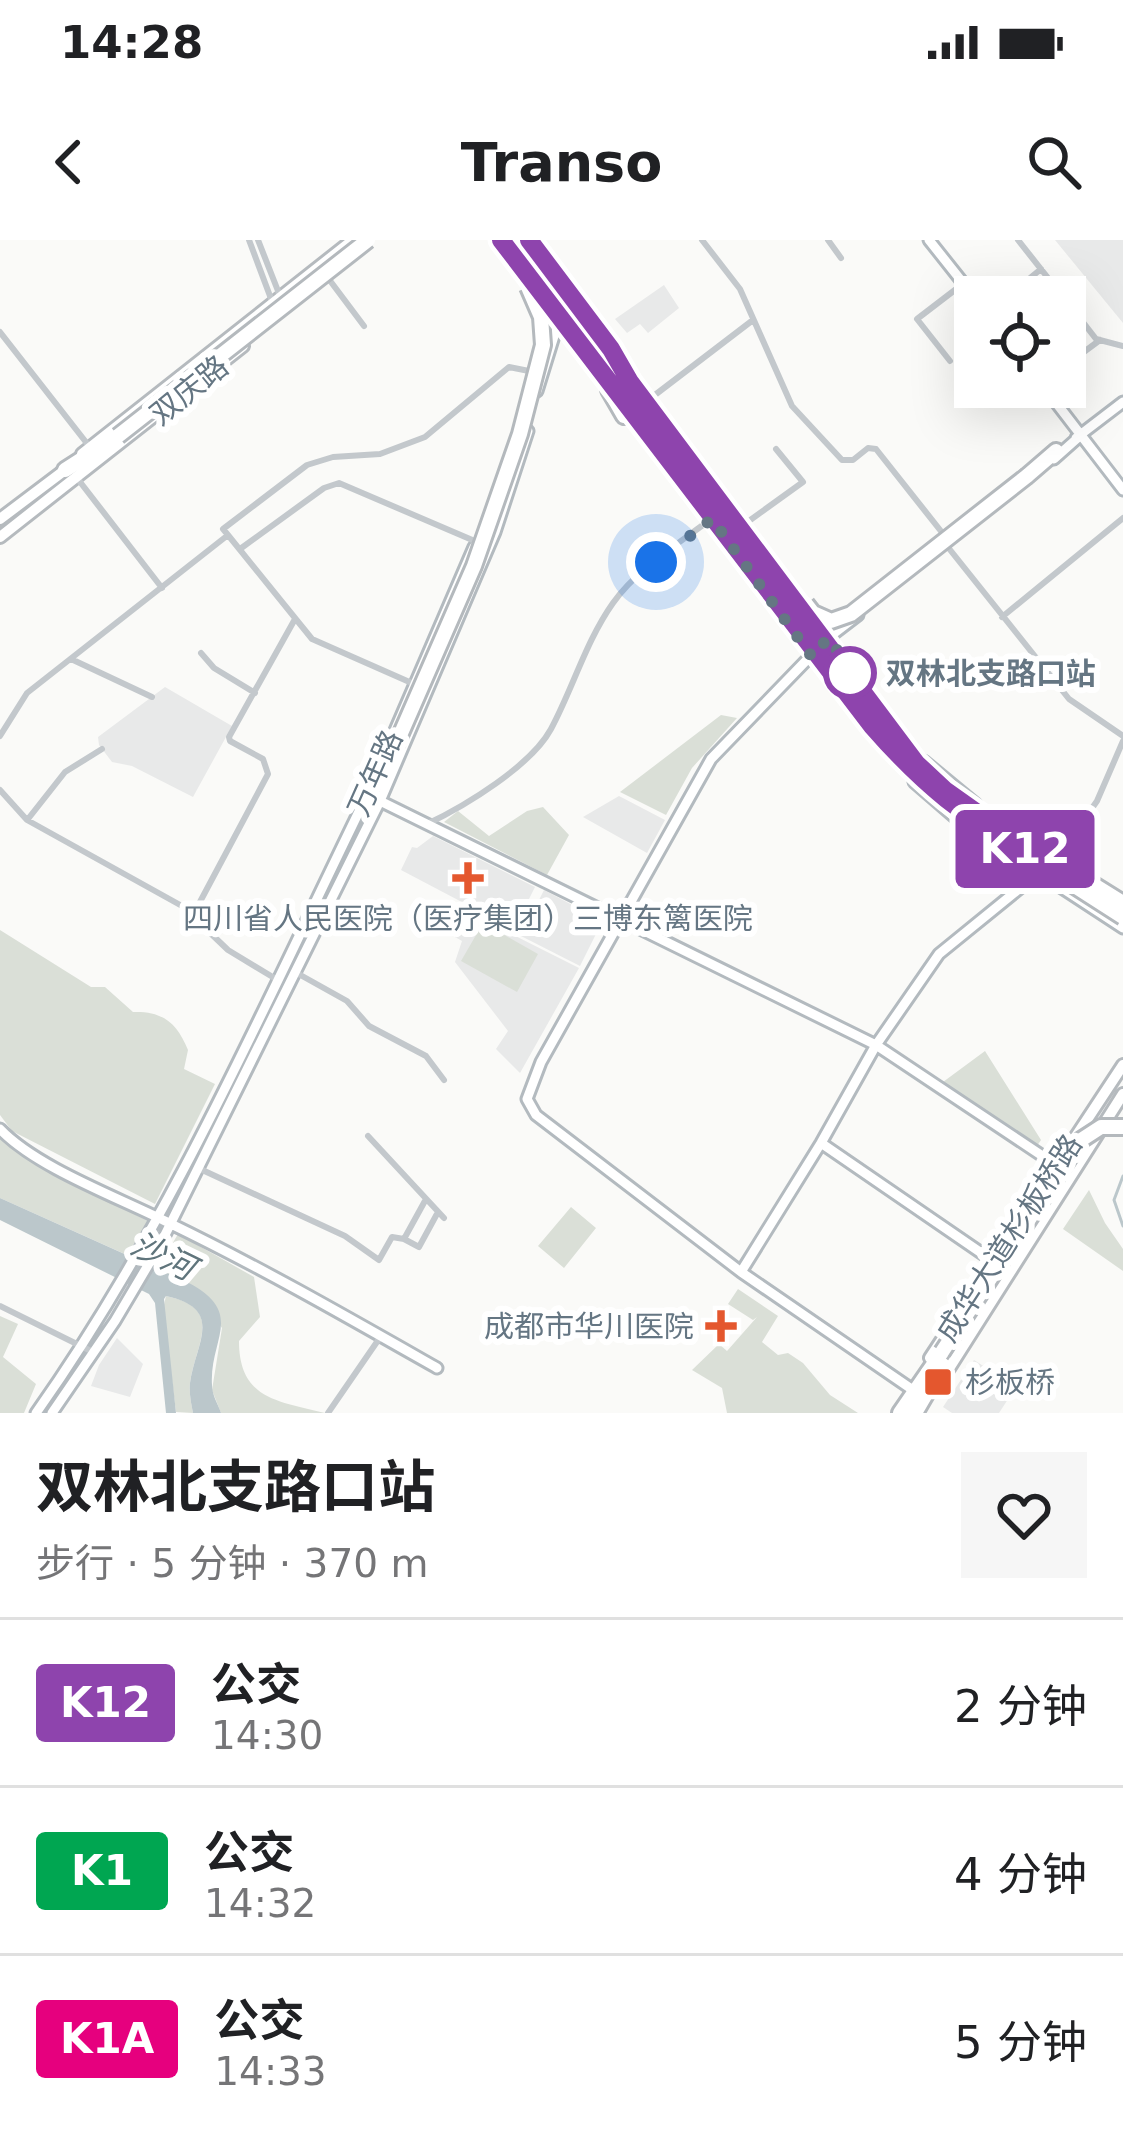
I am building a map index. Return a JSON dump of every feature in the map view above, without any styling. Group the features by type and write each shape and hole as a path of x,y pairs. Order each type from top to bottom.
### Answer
{"highway":[{"path":"71,474 372,240"},
{"path":"513,241 611,349 630,382 928,776 963,803 1123,899"},
{"path":"513,241 816,658 872,726 941,798 1123,917"},
{"path":"374,795 501,498 540,357 541,317 513,241"},
{"path":"601,375 625,416 794,636 816,658"},
{"path":"772,569 813,613 831,621 841,619 1056,451"},
{"path":"899,1413 945,1354 1081,1152 1104,1135 1123,1131"},
{"path":"917,1413 945,1354"}],"main road":[{"name":"双庆路","path":"0,537 71,474 89,446 352,240"},
{"name":"双庆路","path":"0,520 71,474 372,240"},
{"path":"929,240 958,276"},
{"path":"513,241 568,298 897,730 937,775 1123,899"},
{"path":"513,241 556,316 923,791 1123,928"},
{"name":"万年路","path":"88,1349 374,795 415,684 477,542 506,462 530,370 568,298"},
{"name":"万年路","path":"88,1349 122,1310 160,1244 295,972 476,581 506,506 556,316"},
{"path":"945,541 1031,480 1123,402"},
{"path":"1060,408 1123,490"},
{"path":"910,1388 741,1272 530,1107 530,1088 618,920 711,759 816,658 824,634 1081,435"},
{"path":"462,575 472,570 476,581"},
{"path":"374,795 875,1045 1057,1165"},
{"path":"741,1272 875,1045 939,954 1059,856"},
{"name":"成华大道杉板桥路","path":"899,1413 910,1388 1123,1065"},
{"name":"成华大道杉板桥路","path":"917,1413 1123,1094"},
{"path":"0,1129 55,1166 437,1368"},
{"path":"820,1143 993,1261"},
{"path":"36,1413 88,1349"},
{"path":"52,1413 88,1349"}],"street":[{"path":"249,240 285,312"},
{"path":"258,240 277,300"},
{"path":"702,240 740,289 803,421 842,460 876,449 1069,699 1123,739 1097,800 1059,856"},
{"path":"828,240 842,258"},
{"path":"1018,240 1047,276"},
{"path":"1032,276 1041,269"},
{"path":"328,278 364,326"},
{"path":"950,361 917,319 954,291"},
{"path":"647,401 753,320"},
{"path":"1086,324 1100,340 1123,346"},
{"path":"0,332 89,446"},
{"path":"1086,350 1100,340"},
{"path":"415,684 312,639 223,529 308,465 333,457 380,454 424,437 509,367 530,370"},
{"path":"742,526 803,482 776,449"},
{"path":"71,474 162,588"},
{"path":"239,549 339,483 477,542"},
{"path":"1002,616 1123,518"},
{"path":"427,824 509,772 549,734 609,608 636,578 712,519"},
{"path":"0,736 27,693 228,536"},
{"path":"193,915 268,774 263,759 230,741 295,619"},
{"path":"201,653 214,668 255,693"},
{"path":"71,659 152,697"},
{"path":"27,820 65,772 102,749"},
{"path":"0,790 27,820 193,915 228,950 276,979"},
{"path":"295,972 347,1000 369,1026 425,1056 444,1080"},
{"path":"197,1168 345,1236 379,1260 392,1237 418,1247 441,1215 368,1136"},
{"path":"404,1239 426,1199"},
{"path":"0,1306 88,1349"},
{"path":"328,1413 381,1336"}],"shaded area":[{"path":"1055,240 1123,240 1123,323 1086,276"},
{"path":"664,285 679,308 648,333 640,324 627,333 615,319"},
{"path":"165,687 232,726 193,797 132,766 112,762 99,745 98,737"},
{"path":"721,715 737,718 692,768 666,815 620,792"},
{"path":"619,796 665,820 647,853 583,817"},
{"path":"543,807 569,835 547,875 444,822 458,811 489,836 527,811"},
{"name":"四川省人民医院（医疗集团）三博东篱医院","path":"433,836 535,887 519,919 496,920 401,870 412,847"},
{"path":"544,890 591,915 600,926 580,966 521,936"},
{"path":"468,912 579,968 520,1073 496,1049 508,1031 455,962 462,941 455,937"},
{"path":"483,923 538,954 517,992 461,961"},
{"path":"0,930 91,987 105,987 133,1012 168,1020 188,1050 184,1069 215,1084 155,1204 12,1131 0,1115"},
{"path":"985,1051 1041,1140 1037,1146 943,1082"},
{"path":"0,1136 24,1156 148,1221 127,1255 0,1198"},
{"path":"1089,1190 1123,1249 1123,1271 1063,1229"},
{"path":"0,1198 206,1294 221,1317 212,1385 221,1413 193,1413 190,1383 202,1330 196,1310 184,1302 164,1299 176,1413 166,1413 155,1303 149,1294 0,1220"},
{"path":"571,1207 596,1228 564,1268 538,1246"},
{"path":"178,1234 254,1277 260,1317 239,1341 241,1361 254,1387 278,1401 325,1413 221,1413 212,1390 222,1328 189,1283 157,1270"},
{"path":"738,1289 778,1316 762,1342 778,1355 788,1353 803,1363 830,1395 858,1413 727,1413 722,1388 692,1370 719,1344 727,1351 757,1317 753,1320 728,1304"},
{"path":"166,1296 196,1309 201,1319 190,1383 193,1413 176,1412 163,1309"},
{"path":"0,1316 18,1324 3,1357 36,1384 24,1413 0,1413"},
{"path":"117,1338 143,1364 130,1397 91,1386"},
{"path":"974,1360 1016,1387 999,1413 952,1413 943,1407"}],"waterway":[{"path":"1123,1176 1114,1200 1123,1226"}],"bus line":[{"name":"K12","path":"501,240 872,726 941,798 999,837 1034,853 945,790 916,763 529,240"}],"place":[{"name":"双林北支路口站","path":"850,673"},
{"name":"四川省人民医院（医疗集团）三博东篱医院","path":"468,878"},
{"name":"成都市华川医院","path":"721,1326"},
{"name":"杉板桥","path":"938,1382"}],"route":[{"path":"656,562 712,519 812,657 828,638 850,673"}],"water label":[{"name":"沙河","path":"163,1256"}]}
